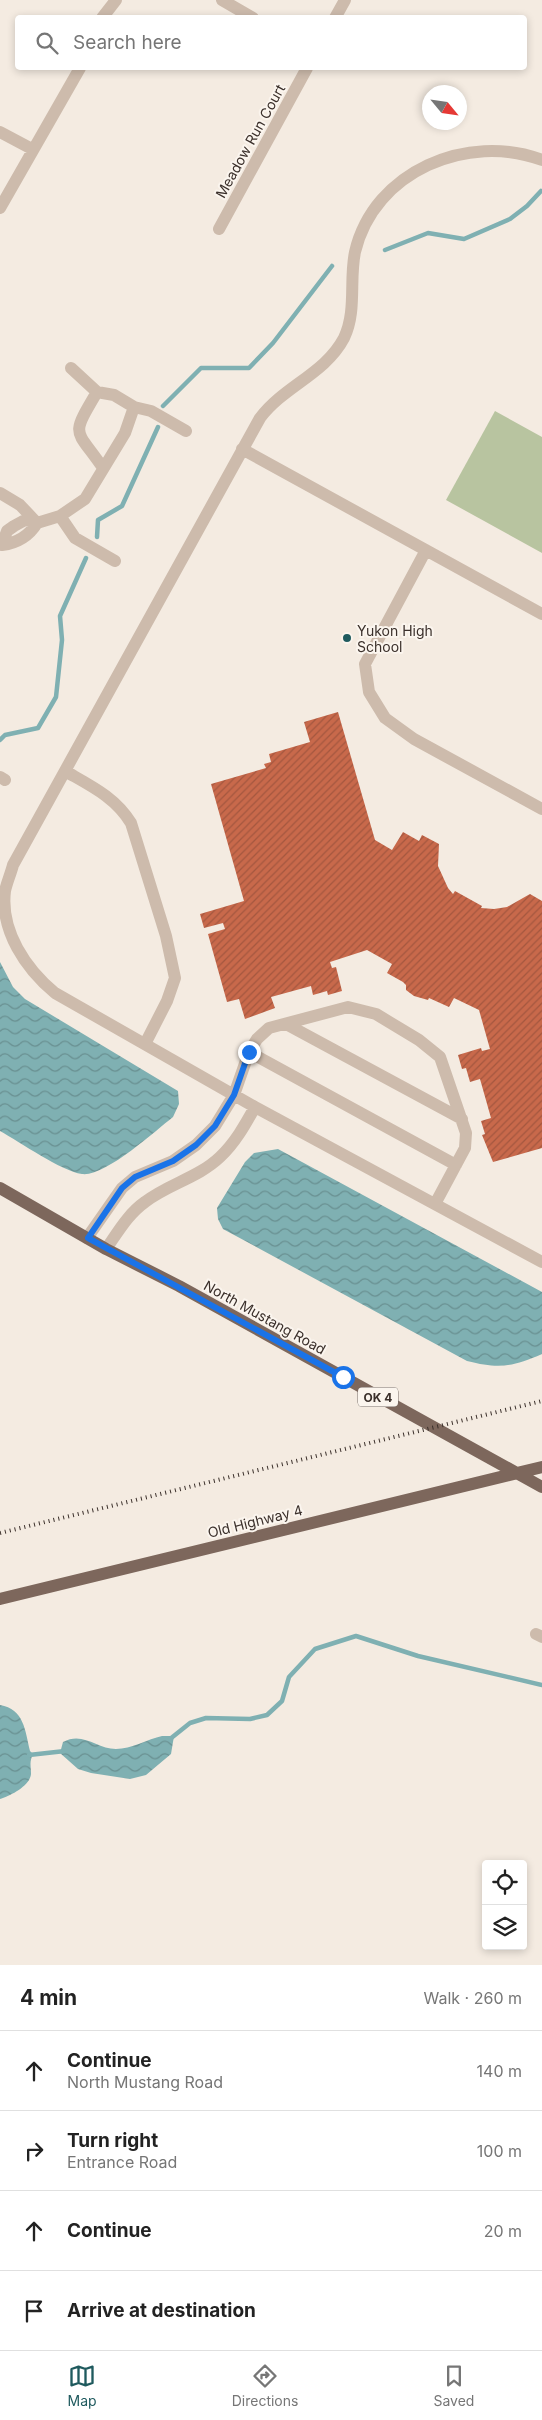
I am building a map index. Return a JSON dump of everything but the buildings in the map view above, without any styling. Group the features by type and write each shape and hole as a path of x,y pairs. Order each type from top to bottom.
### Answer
{"main road":[{"name":"North Mustang Road","path":"0,1188 106,1249 188,1291 542,1487"},
{"name":"Old Highway 4","path":"0,1598 542,1467"}],"street":[{"path":"104,15 117,0"},
{"path":"114,15 117,0"},
{"path":"222,0 248,15"},
{"path":"336,15 344,0"},
{"path":"0,208 78,70"},
{"name":"Meadow Run Court","path":"219,229 306,70"},
{"path":"0,132 32,149"},
{"path":"542,160 506,152 471,152 454,155 422,167 394,188 374,211 360,237 355,254 349,322 338,347 314,373 269,406 242,449 13,865 4,892 5,922 24,962 38,979 55,993 255,1107 542,1262"},
{"path":"71,368 97,392 114,396 134,407 151,411 186,431"},
{"path":"97,392 80,421 78,432 103,468"},
{"path":"1,546 7,531 14,526 25,520 37,523 60,516 85,499 125,434 134,407"},
{"path":"242,449 542,614"},
{"path":"0,493 20,505 37,523"},
{"path":"60,516 75,538 115,561"},
{"path":"426,550 365,664 369,692 385,718 414,739 542,809"},
{"path":"65,770 111,798 121,807 131,823 166,936 175,978 167,1001 145,1044"},
{"path":"88,1238 122,1188 135,1177 173,1161 196,1145 215,1126 234,1095 249,1052 257,1039 269,1028 348,1007 376,1014 420,1040 440,1057 466,1133 465,1148 435,1204"},
{"path":"286,1024 462,1119"},
{"path":"249,1052 456,1166"},
{"path":"106,1249 128,1216 146,1201 194,1177 220,1158 238,1138 255,1107"}],"green space":[{"path":"495,411 542,437 542,553 446,500"}],"water":[{"path":"0,962 13,987 25,999 178,1091 179,1104 173,1117 116,1161 92,1173 82,1174 63,1168 0,1131"},
{"path":"278,1149 542,1292 542,1354 522,1362 497,1366 467,1361 223,1229 218,1219 217,1208 245,1162 254,1153"},
{"path":"0,1705 8,1707 19,1716 25,1728 30,1751 33,1754 31,1774 27,1783 14,1793 0,1799"},
{"path":"162,1736 174,1736 171,1754 146,1775 130,1779 78,1769 60,1753 63,1742 70,1739 84,1739 116,1749"}],"waterway":[{"path":"385,250 428,233 464,239 510,219 527,206 541,191"},
{"path":"163,406 201,368 249,368 273,343 332,266"},
{"path":"97,537 98,520 122,506 158,427"},
{"path":"0,740 5,735 38,728 56,697 62,640 60,616 86,558"},
{"path":"170,1739 190,1723 206,1718 250,1719 267,1715 282,1701 289,1677 315,1649 356,1636 418,1656 542,1685"},
{"path":"29,1755 65,1751"}],"railway":[{"path":"0,1533 542,1401"}],"place":[{"name":"Yukon High School","path":"347,638"}],"route":[{"path":"249,1052 234,1095 215,1126 196,1145 173,1161 135,1177 122,1188 88,1238 343,1377"}]}
